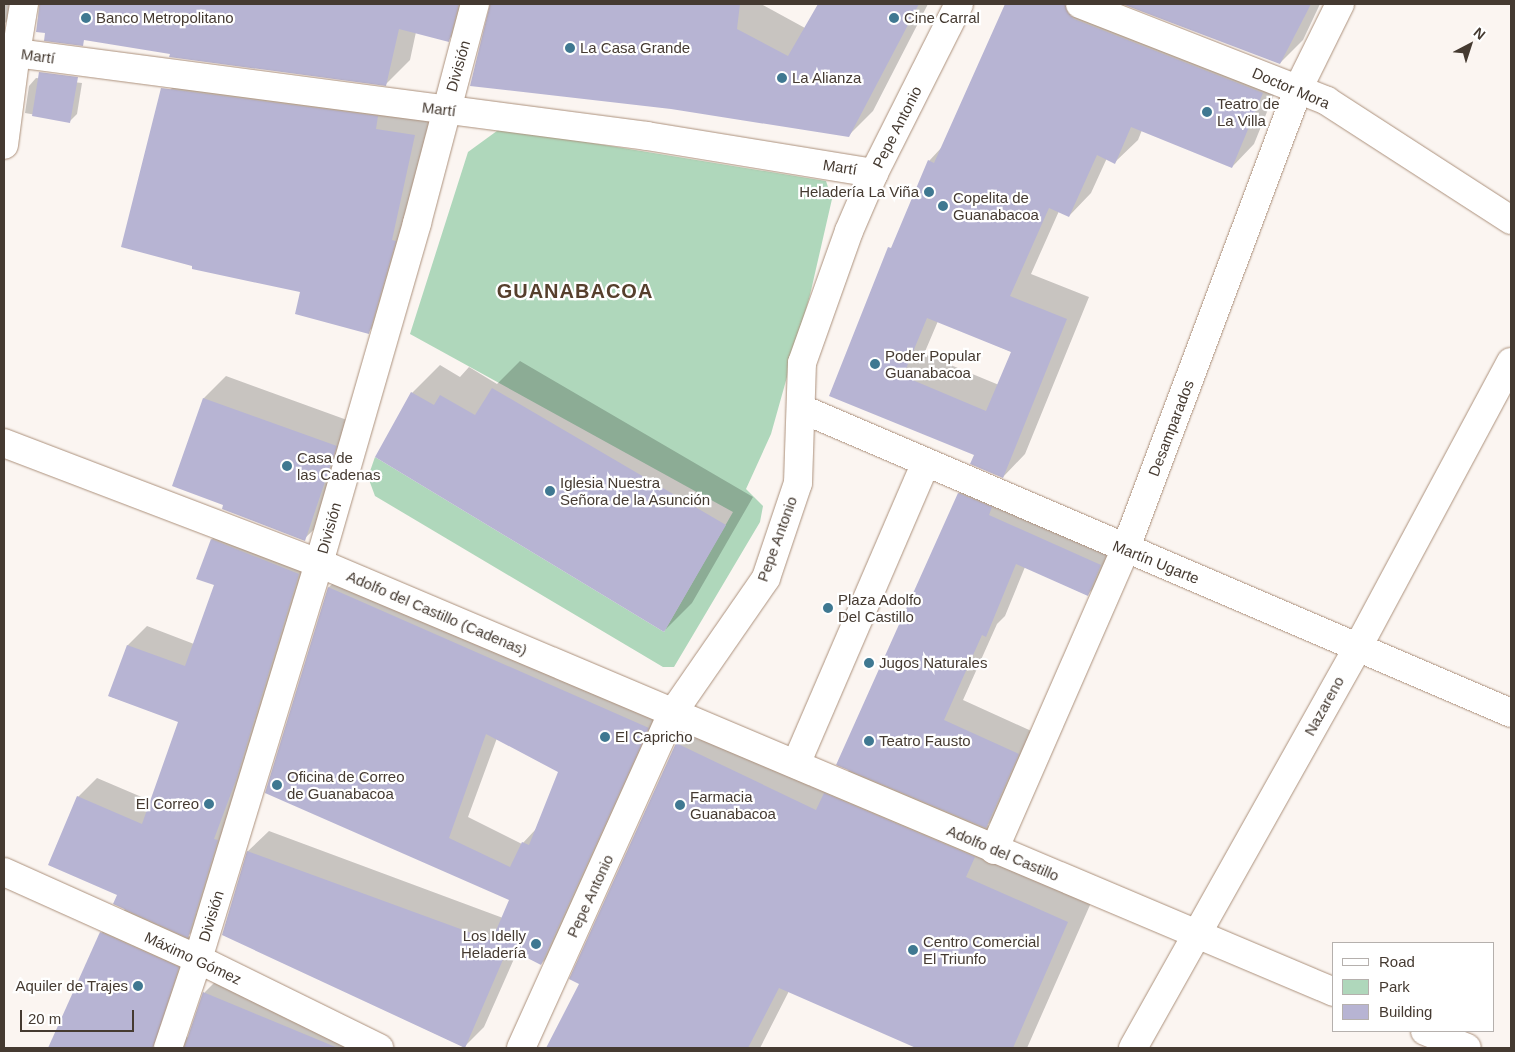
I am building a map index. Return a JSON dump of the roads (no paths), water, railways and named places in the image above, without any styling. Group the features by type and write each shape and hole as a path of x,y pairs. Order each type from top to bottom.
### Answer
{"street":[{"path":"4,145 10,53 24,4"},
{"name":"División","path":"168,1048 198,959 319,563 417,223 445,110 475,4"},
{"name":"Pepe Antonio","path":"521,1048 672,714 766,578 798,483 802,409 802,363 848,231 874,173 959,4"},
{"name":"Doctor Mora","path":"1080,4 1327,101 1511,220"},
{"name":"Desamparados","path":"994,850 1125,550 1298,89 1340,4"},
{"name":"Martí","path":"10,53 647,136 874,173"},
{"name":"Nazareno","path":"1133,1048 1359,645 1511,362"},
{"name":"Martín Ugarte","path":"802,409 924,464 1125,550 1359,645 1511,713"},
{"name":"Adolfo del Castillo (Cadenas)","path":"4,443 319,563 672,714"},
{"path":"796,764 924,464"},
{"name":"Adolfo del Castillo","path":"672,714 796,764 994,850 1332,991"},
{"name":"Máximo Gómez","path":"4,872 198,959 379,1048"},
{"path":"1428,1032 1467,1048"}],"place":[{"name":"Banco Metropolitano","path":"86,18"},
{"name":"Cine Carral","path":"894,18"},
{"name":"La Casa Grande","path":"570,48"},
{"name":"La Alianza","path":"782,78"},
{"name":"Teatro de La Villa","path":"1207,112"},
{"name":"Heladería La Viña","path":"929,192"},
{"name":"Copelita de Guanabacoa","path":"943,206"},
{"name":"Poder Popular Guanabacoa","path":"875,364"},
{"name":"Casa de las Cadenas","path":"287,466"},
{"name":"Iglesia Nuestra Señora de la Asunción","path":"550,491"},
{"name":"Plaza Adolfo Del Castillo","path":"828,608"},
{"name":"Jugos Naturales","path":"869,663"},
{"name":"El Capricho","path":"605,737"},
{"name":"Teatro Fausto","path":"869,741"},
{"name":"Oficina de Correo de Guanabacoa","path":"277,785"},
{"name":"El Correo","path":"209,804"},
{"name":"Farmacia Guanabacoa","path":"680,805"},
{"name":"Los Idelly Heladería","path":"536,944"},
{"name":"Centro Comercial El Triunfo","path":"913,950"},
{"name":"Aquiler de Trajes","path":"138,986"}],"district":[{"name":"GUANABACOA","path":"575,291"}]}
